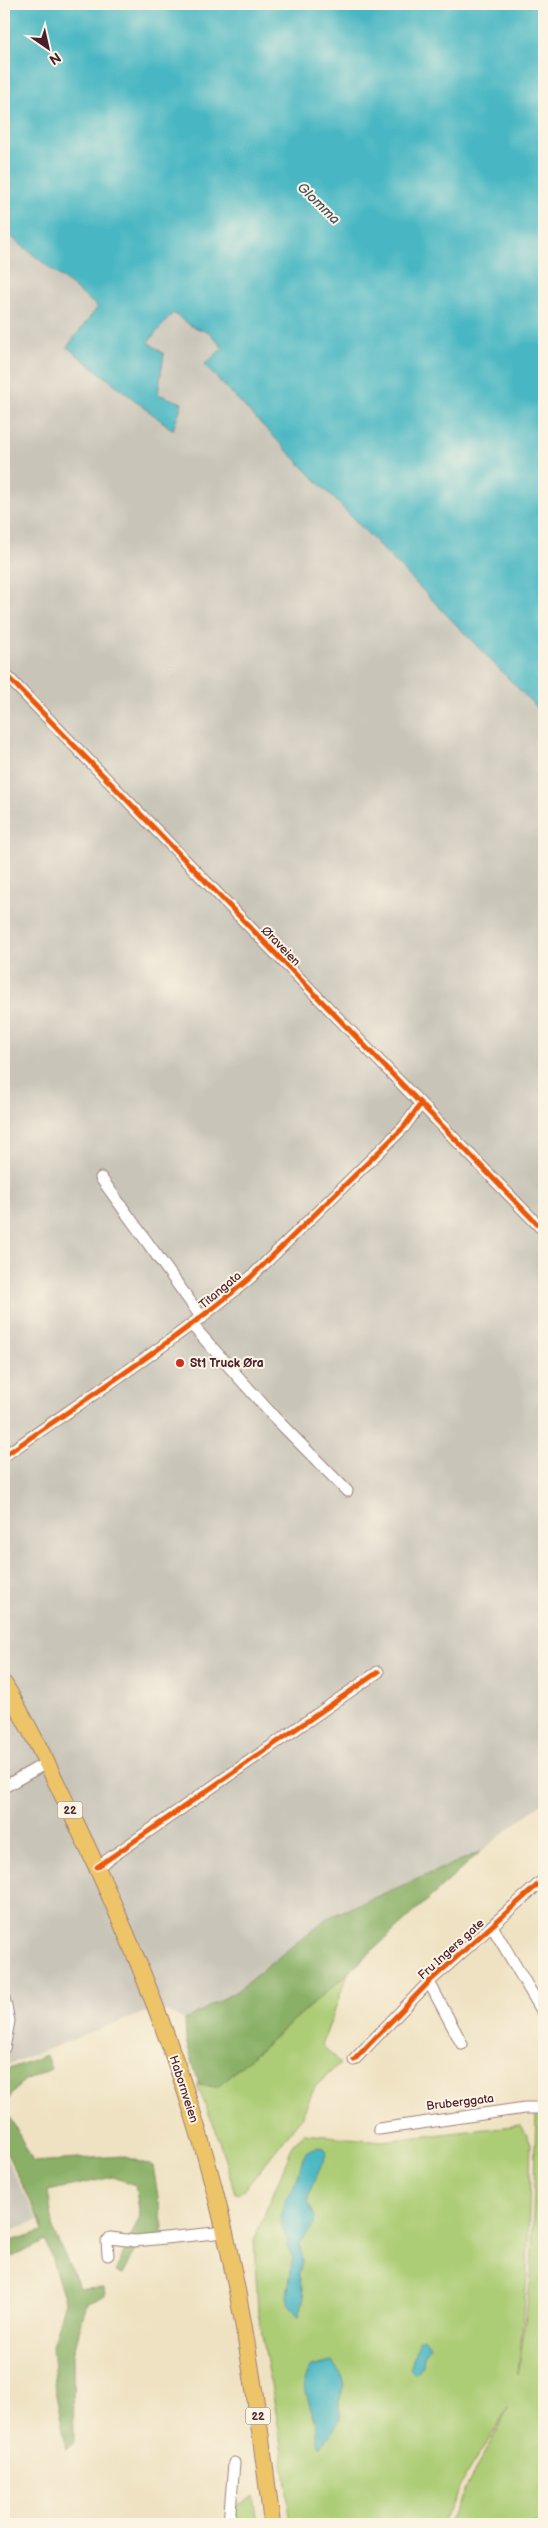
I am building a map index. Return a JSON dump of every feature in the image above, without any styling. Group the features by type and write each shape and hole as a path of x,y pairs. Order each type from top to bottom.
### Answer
{"highway":[{"name":"Habornveien","path":"4,1684 46,1763 97,1867 129,1939 169,2044 196,2123 224,2232 250,2356 272,2524"}],"street":[{"name":"Øraveien","path":"4,673 544,1231"},
{"name":"Titangata","path":"4,1456 202,1318 272,1256 404,1127 420,1105"},
{"name":"Titangata","path":"101,1178 202,1318"},
{"path":"192,1325 274,1417 347,1491"},
{"path":"97,1867 378,1672"},
{"path":"4,1787 46,1763"},
{"name":"Fru Ingers gate","path":"354,2060 429,1982 544,1879"},
{"path":"492,1926 544,2014"},
{"name":"Fru Ingers gate","path":"429,1982 462,2044"},
{"path":"4,1998 9,2021 4,2048"},
{"name":"Bruberggata","path":"380,2129 525,2108 544,2108"},
{"path":"108,2255 107,2242 110,2238 135,2241 224,2232"},
{"path":"229,2524 234,2463"}],"shaded area":[{"path":"4,231 99,307 67,347 173,430 182,403 158,394 164,354 148,342 170,314 174,313 193,327 209,332 223,348 204,365 544,715 544,1801 480,1852 327,1918 237,1991 185,2020 162,2010 143,2013 4,2066"},
{"path":"4,2154 38,2220 4,2234"}],"green space":[{"path":"480,1852 348,1973 217,2087 199,2084 186,2041 185,2020 237,1991 327,1918"},
{"path":"348,1973 322,2045 340,2063 315,2087 301,2118 245,2189 238,2194 235,2193 216,2131 197,2085 217,2087"},
{"path":"46,2055 51,2069 21,2083 4,2105 4,2075 9,2069"},
{"path":"4,2105 33,2162 122,2156 153,2166 163,2227 160,2242 139,2245 122,2275 115,2272 140,2216 135,2185 113,2177 48,2191 54,2232 80,2288 104,2287 105,2296 87,2302 73,2355 74,2442 67,2450 56,2395 52,2346 65,2301 46,2241 4,2261 4,2243 43,2231 39,2218 4,2148"},
{"path":"536,2113 544,2113 544,2524 447,2524 508,2408 468,2472 441,2524 291,2524 278,2424 258,2312 254,2240 294,2143 304,2134 382,2141 521,2125 531,2143 527,2278 518,2374 531,2277"},
{"path":"254,2496 258,2524 234,2524 236,2507"}],"water":[{"name":"Glomma","path":"4,4 544,4 544,715 204,365 223,348 209,332 193,327 173,313 148,342 164,354 158,394 182,403 173,430 67,347 98,307 4,231"},
{"path":"317,2147 324,2148 327,2153 309,2193 308,2201 315,2217 314,2225 300,2242 302,2262 299,2275 304,2297 299,2317 289,2305 287,2296 293,2259 280,2220 286,2199 297,2180 303,2158 307,2151"},
{"path":"424,2338 430,2346 424,2356 423,2366 415,2373 410,2369 419,2340"},
{"path":"332,2362 342,2375 345,2385 340,2397 340,2418 332,2434 320,2447 316,2424 305,2387 305,2380 311,2367"}],"cycle path":[{"path":"4,673 544,1231"},
{"path":"4,1456 191,1325 251,1277 404,1127 420,1105"},
{"path":"97,1867 378,1672"},
{"path":"354,2060 429,1982 544,1879"}],"place":[{"name":"St1 Truck Øra","path":"180,1363"}]}
